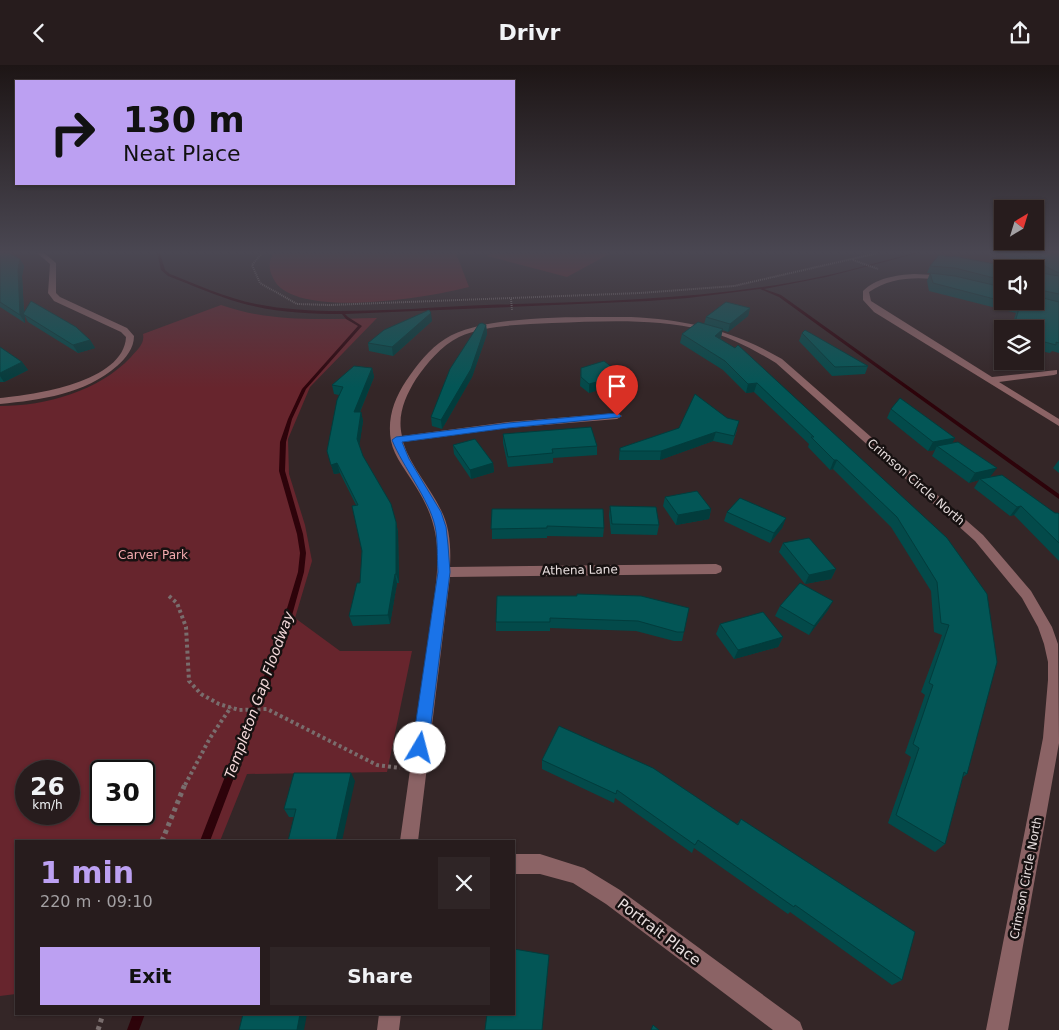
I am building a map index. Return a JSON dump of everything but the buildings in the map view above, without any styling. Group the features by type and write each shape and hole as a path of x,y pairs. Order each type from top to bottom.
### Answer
{"street":[{"path":"0,401 26,399 57,393 95,377 121,357 128,347 130,336 124,331 56,298"},
{"path":"866,298 877,310 1059,423"},
{"name":"Crimson Circle North","path":"396,440 394,427 399,401 406,387 434,350 456,335 489,325 582,320 651,319 675,321 719,331 761,349 779,361 979,538 1004,564 1024,591 1049,637 1055,662 1055,747 998,1030"},
{"path":"991,380 1054,372"},
{"path":"409,840 444,572 441,527 436,512 404,459 396,440 508,425 617,416"},
{"name":"Athena Lane","path":"444,572 716,569"},
{"name":"Portrait Place","path":"515,864 540,864 577,875 613,897 792,1030"},
{"path":"388,1030 390,1015"}],"path":[{"path":"286,298 297,304 330,305 520,298"},
{"path":"169,596 177,603 186,627 189,681 201,694 219,704 239,710 266,709 377,765 402,768"},
{"path":"162,840 175,805 194,767 216,726 231,707"},
{"path":"98,1030 103,1015"}],"green space":[{"path":"303,298 410,298 364,302 334,302"},
{"name":"Carver Park","path":"221,305 259,315 298,319 377,318 310,387 288,439 289,474 305,525 312,561 295,618 340,651 412,651 387,772 247,774 220,840 15,840 15,994 0,996 0,406 35,403 71,394 88,387 118,369 142,344 143,334"}],"waterway":[{"name":"Templeton Gap Floodway","path":"229,298 278,309 302,312 343,313"},
{"name":"Templeton Gap Floodway","path":"343,313 668,298"},
{"path":"783,298 1059,497"},
{"name":"Templeton Gap Floodway","path":"205,840 279,648 301,572 303,553 300,534 282,471 283,442 290,419 304,389 360,326 347,318 343,313"},
{"name":"Templeton Gap Floodway","path":"133,1030 139,1015"}],"route":[{"path":"420,748 444,572 441,527 436,512 404,459 396,440 508,425 617,416"}]}
